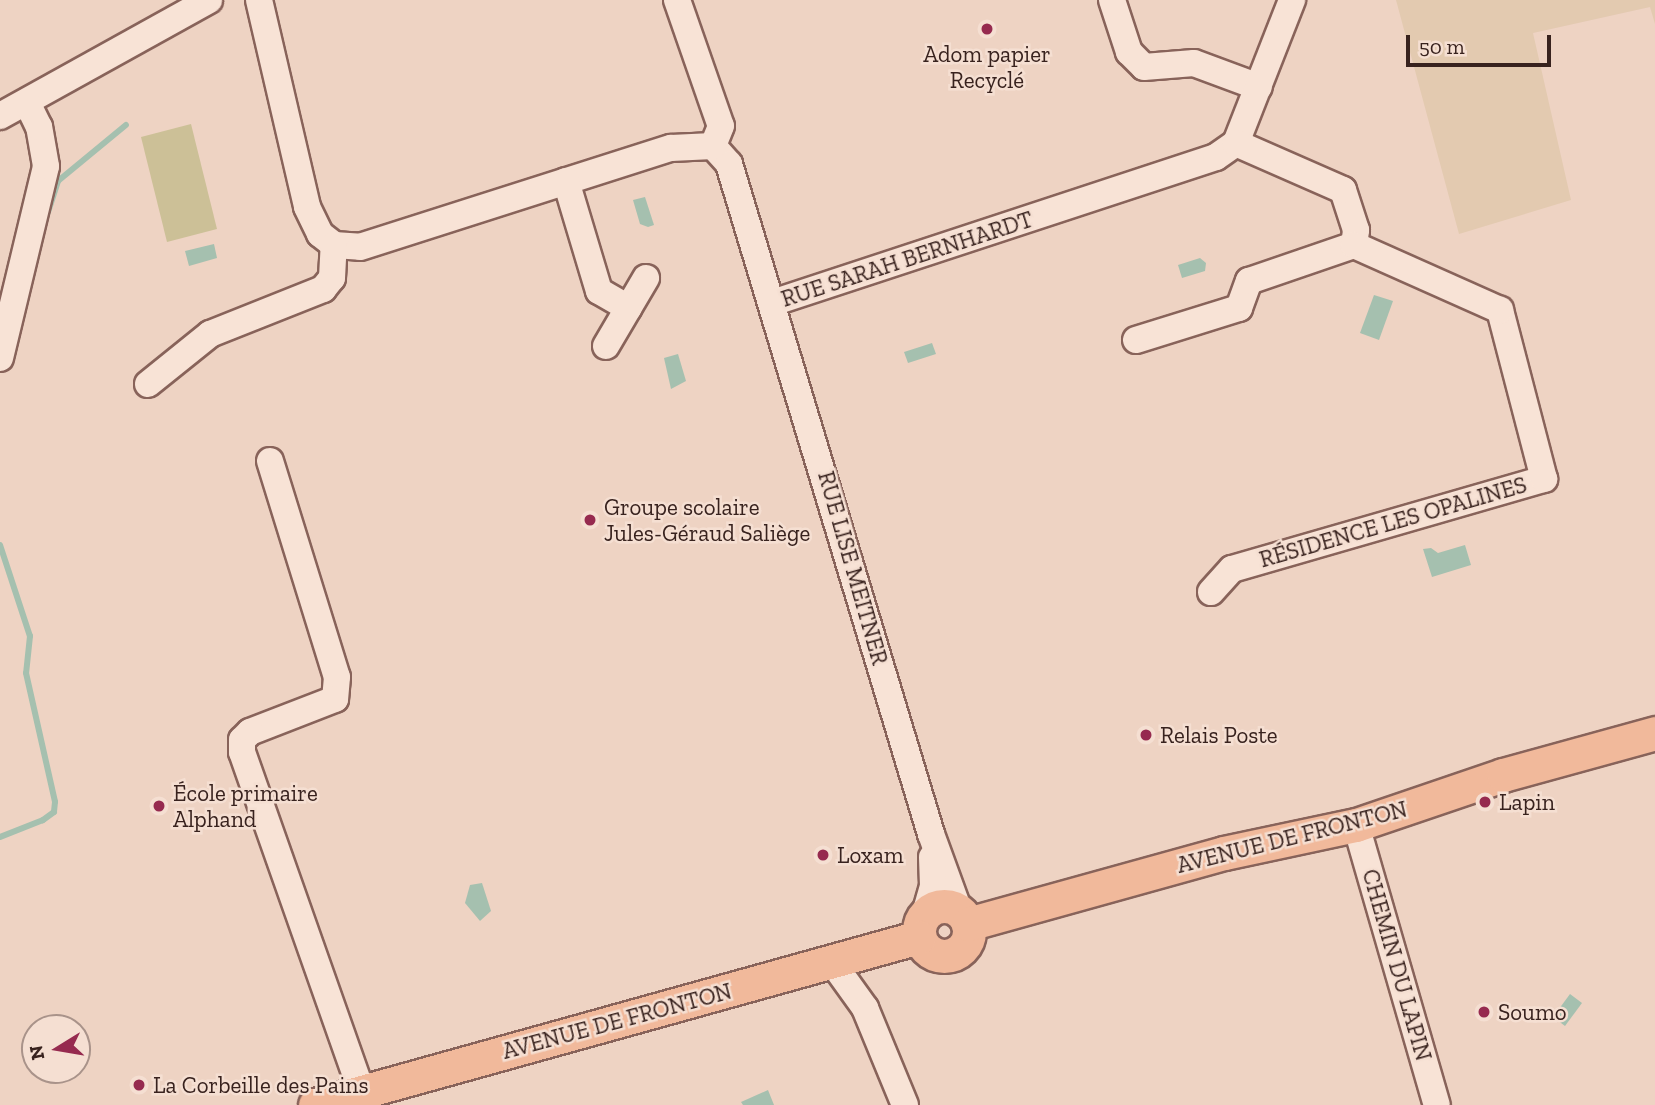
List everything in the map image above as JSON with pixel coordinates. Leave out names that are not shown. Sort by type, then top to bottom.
[{"type":"main road","name":"AVENUE DE FRONTON","points":[[964,917],[1224,853],[1356,825],[1503,775],[1655,733]]},
{"type":"main road","points":[[942,906],[964,917],[964,947],[950,956],[935,955],[922,926],[942,906]]},
{"type":"main road","name":"AVENUE DE FRONTON","points":[[315,1105],[361,1090],[832,962],[922,926]]},
{"type":"street","points":[[0,116],[209,0]]},
{"type":"street","points":[[259,0],[307,207],[320,234],[334,245],[360,247],[671,148],[713,146],[721,126],[677,0]]},
{"type":"street","points":[[1112,0],[1129,52],[1144,66],[1194,63],[1259,87]]},
{"type":"street","points":[[1136,340],[1238,308],[1249,281],[1354,245],[1356,230],[1343,190],[1236,143],[1292,0]]},
{"type":"street","points":[[0,358],[46,166],[39,127],[27,102]]},
{"type":"street","name":"RUE SARAH BERNHARDT","points":[[713,146],[729,164],[772,303],[1167,175],[1216,157],[1236,143]]},
{"type":"street","points":[[566,181],[599,291],[628,308]]},
{"type":"street","points":[[148,384],[210,334],[323,289],[332,278],[334,245]]},
{"type":"street","name":"RÉSIDENCE LES OPALINES","points":[[1210,592],[1232,569],[1544,479],[1500,310],[1354,245]]},
{"type":"street","points":[[606,346],[646,278]]},
{"type":"street","name":"RUE LISE MEITNER","points":[[772,303],[931,834],[964,917]]},
{"type":"street","points":[[270,461],[337,677],[335,699],[250,732],[242,740],[242,752],[361,1090]]},
{"type":"street","name":"CHEMIN DU LAPIN","points":[[1356,825],[1437,1105]]},
{"type":"street","name":"RUE LISE MEITNER","points":[[922,926],[933,886],[931,834]]},
{"type":"street","points":[[832,962],[865,1008],[905,1105]]},
{"type":"shaded area","points":[[1396,0],[1655,0],[1655,24],[1650,7],[1533,33],[1571,200],[1459,234]]},
{"type":"shaded area","points":[[191,124],[217,229],[167,242],[141,137]]},
{"type":"shaded area","points":[[645,197],[654,225],[648,227],[640,224],[633,200]]},
{"type":"shaded area","points":[[214,244],[217,258],[189,266],[185,251]]},
{"type":"shaded area","points":[[1200,258],[1206,263],[1205,271],[1182,278],[1178,265]]},
{"type":"shaded area","points":[[1374,295],[1393,301],[1379,340],[1360,333]]},
{"type":"shaded area","points":[[932,343],[936,354],[908,363],[904,352]]},
{"type":"shaded area","points":[[678,354],[686,381],[671,389],[664,358]]},
{"type":"shaded area","points":[[1465,545],[1471,565],[1432,577],[1423,549],[1431,548],[1438,553]]},
{"type":"shaded area","points":[[482,883],[491,911],[480,921],[465,903],[470,885]]},
{"type":"shaded area","points":[[1570,994],[1582,1003],[1565,1026],[1553,1017]]},
{"type":"shaded area","points":[[768,1090],[774,1105],[743,1105],[741,1102]]},
{"type":"waterway","points":[[48,212],[58,181],[126,125]]},
{"type":"waterway","points":[[0,545],[30,636],[26,673],[55,802],[54,812],[43,820],[0,837]]},
{"type":"place","name":"Adom papier Recyclé","points":[[987,29]]},
{"type":"place","name":"Groupe scolaire Jules-Géraud Saliège","points":[[590,520]]},
{"type":"place","name":"Relais Poste","points":[[1146,735]]},
{"type":"place","name":"Lapin","points":[[1485,802]]},
{"type":"place","name":"École primaire Alphand","points":[[159,806]]},
{"type":"place","name":"Loxam","points":[[823,855]]},
{"type":"place","name":"Soumo","points":[[1484,1012]]},
{"type":"place","name":"La Corbeille des Pains","points":[[139,1085]]}]
